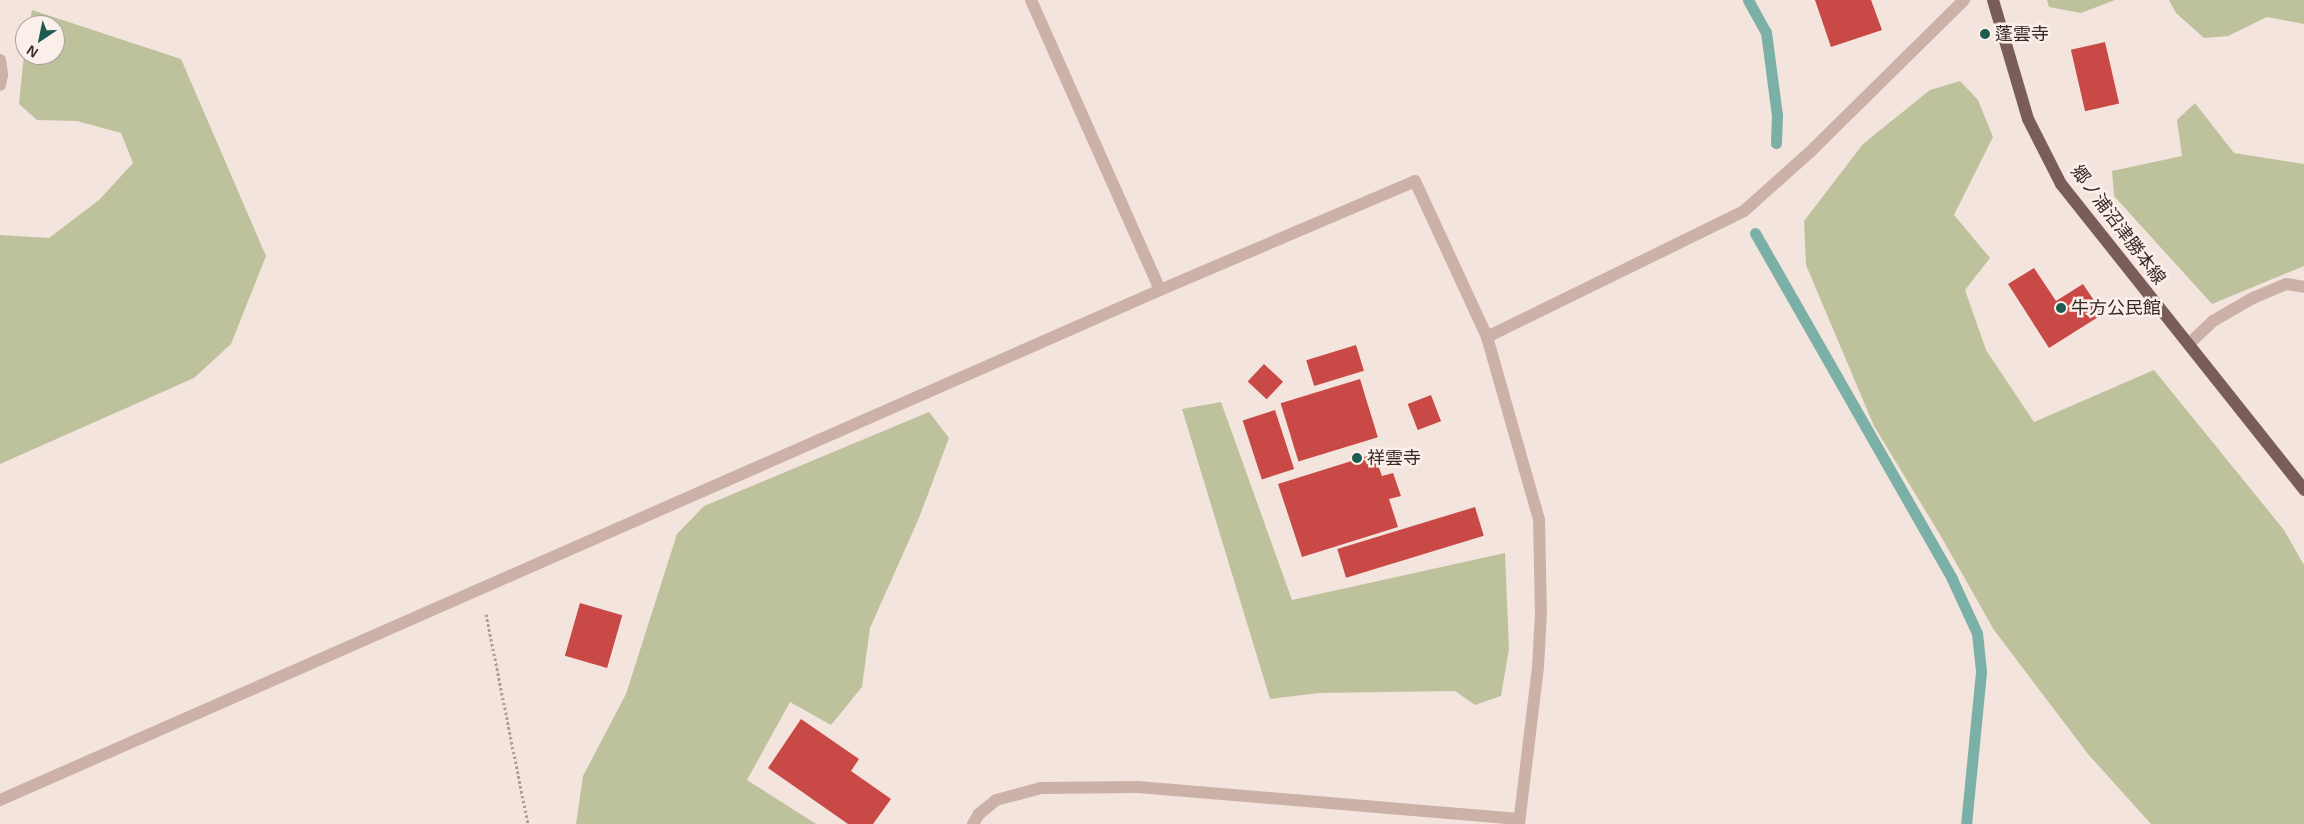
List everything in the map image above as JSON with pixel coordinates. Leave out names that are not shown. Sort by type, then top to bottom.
[{"type":"main road","name":"郷ノ浦沼津勝本線","points":[[1993,0],[2028,119],[2061,184],[2304,490]]},
{"type":"street","points":[[1030,0],[1160,290]]},
{"type":"street","points":[[1487,337],[1744,211],[1811,151],[1964,0]]},
{"type":"street","points":[[0,60],[2,75],[0,85]]},
{"type":"street","points":[[0,800],[1160,290],[1415,181],[1487,337],[1539,520],[1541,613],[1538,667],[1519,822],[1138,787],[1041,788],[996,800],[979,814],[973,824]]},
{"type":"street","points":[[2189,344],[2214,321],[2252,298],[2286,284],[2304,287]]},
{"type":"path","points":[[481,588],[528,824]]},
{"type":"green space","points":[[2047,0],[2115,0],[2081,13],[2049,7]]},
{"type":"green space","points":[[2169,0],[2304,0],[2304,24],[2267,17],[2228,36],[2204,38],[2176,13]]},
{"type":"green space","points":[[32,10],[47,15],[31,15]]},
{"type":"green space","points":[[65,21],[181,59],[266,256],[231,344],[194,378],[0,464],[0,235],[49,238],[99,200],[133,163],[121,133],[77,121],[37,120],[19,104],[23,65],[65,65]]},
{"type":"green space","points":[[1960,81],[1978,100],[1993,137],[1954,215],[1990,258],[1965,290],[1986,350],[2034,422],[2154,370],[2284,530],[2304,565],[2304,824],[2151,824],[2088,754],[1994,630],[1939,533],[1874,426],[1806,265],[1804,221],[1863,144],[1930,90]]},
{"type":"green space","points":[[2195,103],[2234,153],[2304,164],[2304,266],[2212,304],[2114,196],[2112,171],[2182,156],[2177,120]]},
{"type":"green space","points":[[1221,402],[1292,600],[1505,553],[1509,649],[1501,696],[1475,705],[1455,691],[1319,693],[1270,699],[1182,409]]},
{"type":"green space","points":[[929,412],[949,438],[919,518],[870,628],[862,687],[831,725],[790,702],[747,780],[816,824],[576,824],[583,776],[626,694],[677,534],[704,506]]},
{"type":"building","points":[[1815,0],[1871,0],[1882,30],[1831,47]]},
{"type":"building","points":[[2105,42],[2119,103],[2085,111],[2071,50]]},
{"type":"building","name":"牛方公民館","points":[[2034,268],[2056,301],[2083,284],[2103,314],[2049,348],[2008,284]]},
{"type":"building","points":[[1356,345],[1364,371],[1314,386],[1306,360]]},
{"type":"building","points":[[1264,364],[1283,382],[1267,399],[1248,382]]},
{"type":"building","points":[[1360,379],[1378,437],[1298,462],[1281,403]]},
{"type":"building","points":[[1431,395],[1441,421],[1418,430],[1408,404]]},
{"type":"building","points":[[1275,410],[1294,469],[1262,479],[1243,421]]},
{"type":"building","points":[[1374,454],[1382,476],[1393,473],[1401,496],[1389,499],[1398,527],[1302,557],[1278,484]]},
{"type":"building","points":[[1475,507],[1484,536],[1346,578],[1337,549]]},
{"type":"building","points":[[580,603],[622,615],[607,668],[565,656]]},
{"type":"building","points":[[801,719],[859,759],[851,771],[891,799],[873,824],[848,824],[768,768]]},
{"type":"waterway","points":[[1748,0],[1766,32],[1777,115],[1776,143]]},
{"type":"waterway","points":[[1755,233],[1952,579],[1977,633],[1981,672],[1966,824]]},
{"type":"place","name":"蓬雲寺","points":[[1985,34]]},
{"type":"place","name":"牛方公民館","points":[[2061,308]]},
{"type":"place","name":"祥雲寺","points":[[1357,458]]}]
